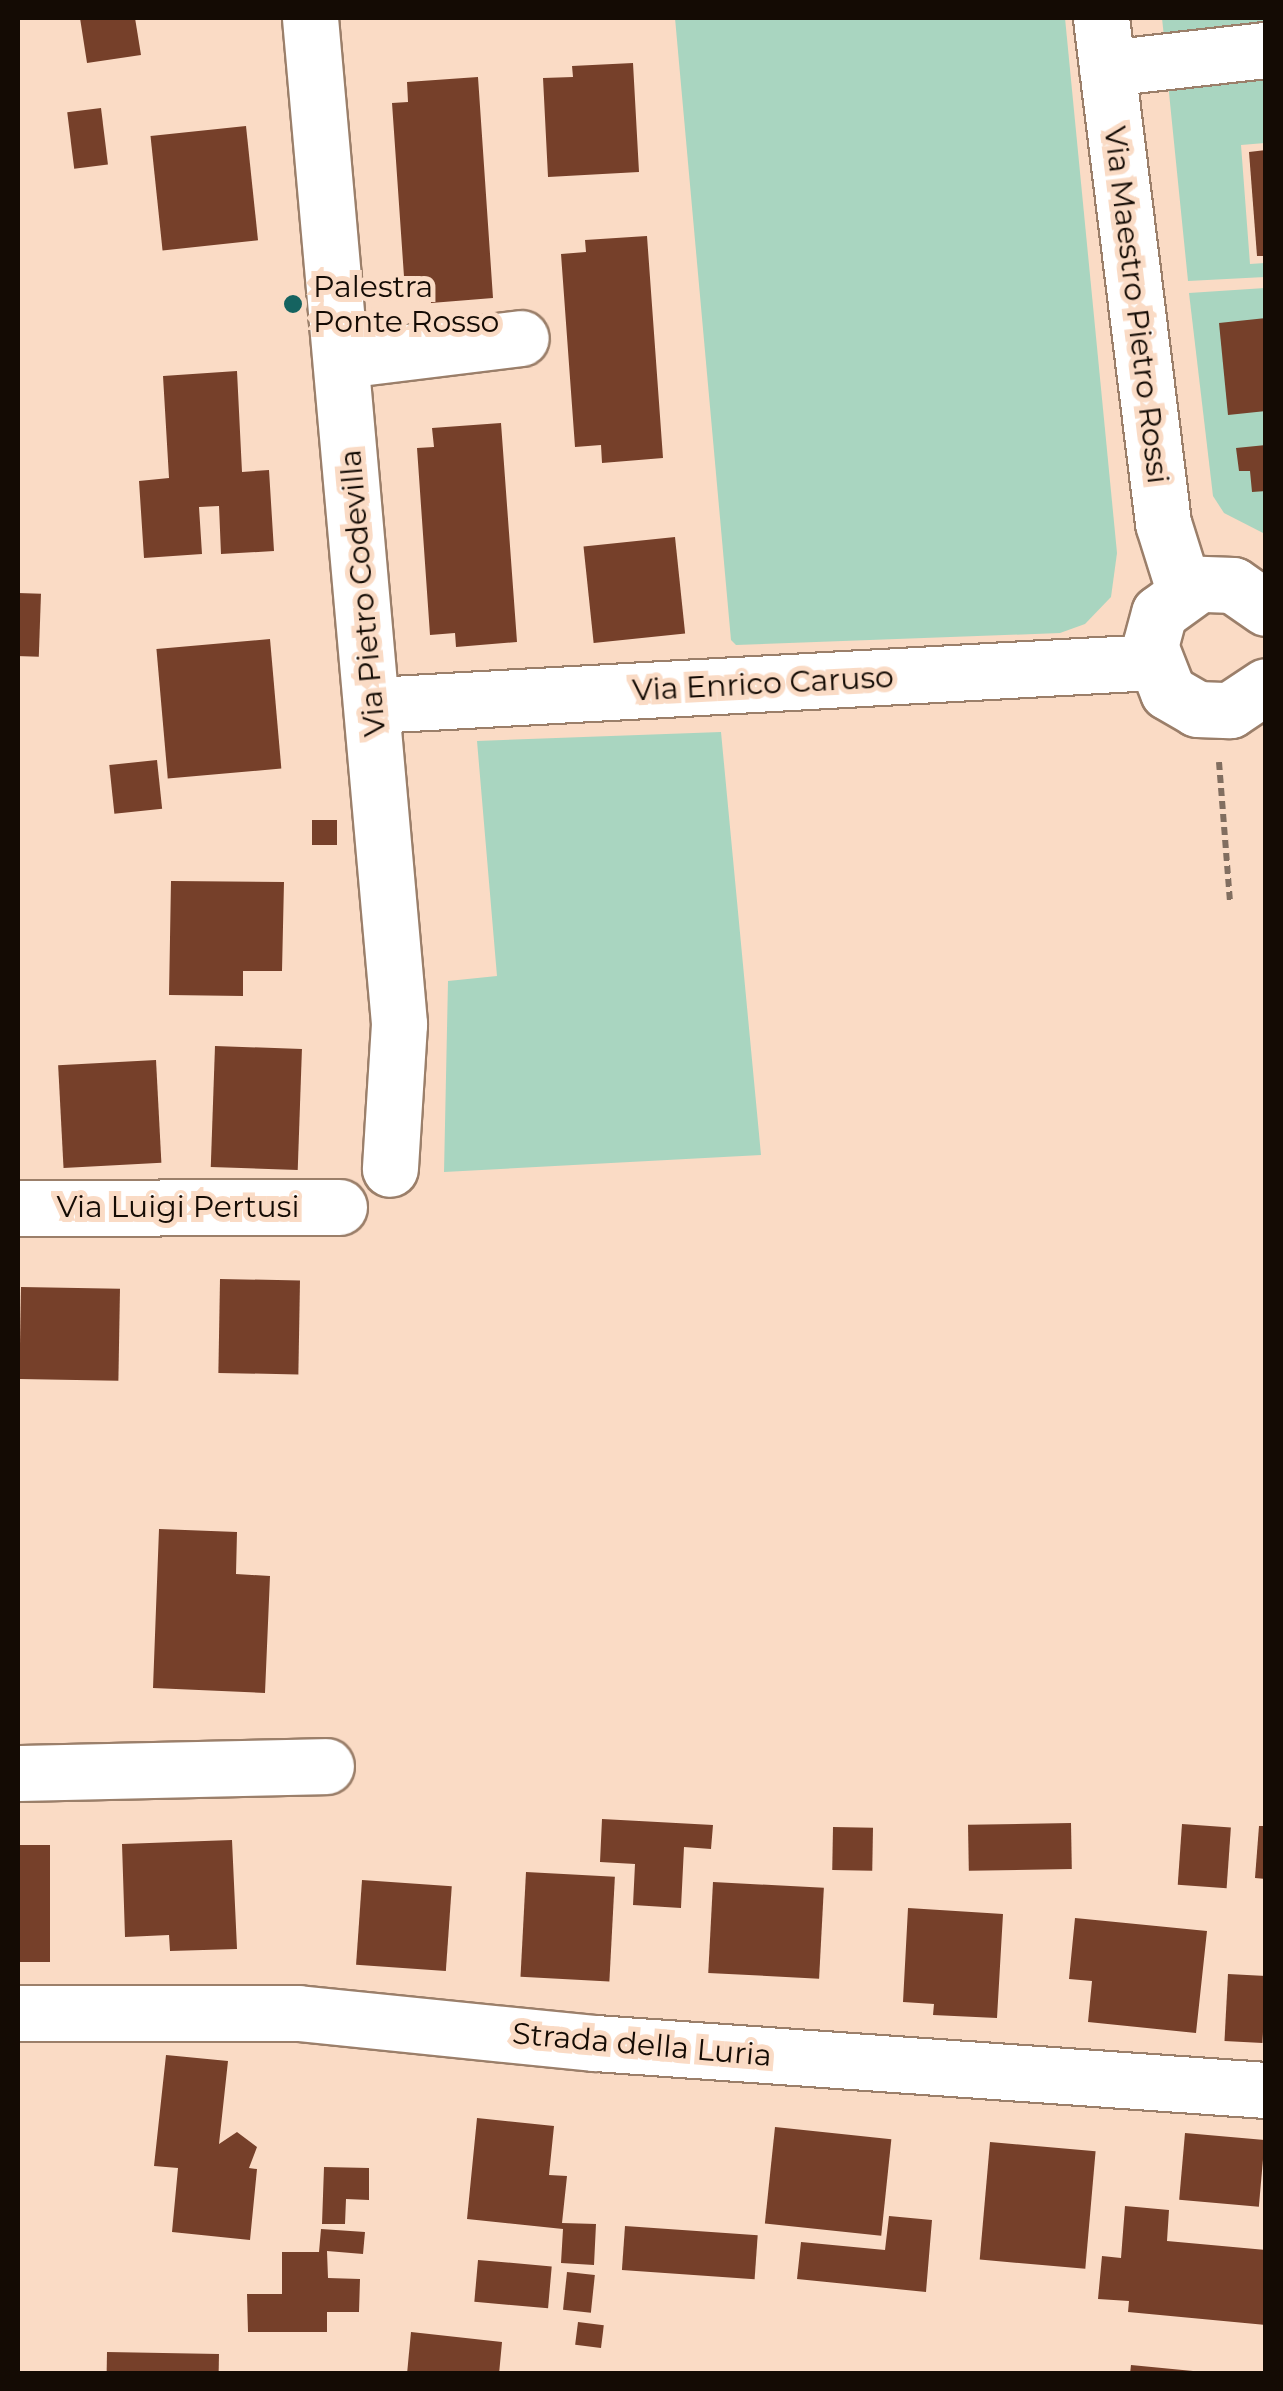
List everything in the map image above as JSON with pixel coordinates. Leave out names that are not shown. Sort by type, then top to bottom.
[{"type":"street","name":"Via Pietro Codevilla","points":[[310,18],[374,705],[399,1024],[390,1169]]},
{"type":"street","points":[[1104,43],[1266,50]]},
{"type":"street","name":"Via Maestro Pietro Rossi","points":[[1104,43],[1164,524],[1184,590]]},
{"type":"street","points":[[342,360],[521,338]]},
{"type":"street","points":[[1266,608],[1232,585],[1184,590],[1159,613],[1152,662],[1181,702],[1213,712],[1246,704],[1266,686]]},
{"type":"street","name":"Via Enrico Caruso","points":[[374,705],[1152,662]]},
{"type":"street","name":"Via Luigi Pertusi","points":[[18,1208],[339,1207]]},
{"type":"street","points":[[18,1773],[326,1766]]},
{"type":"street","name":"Strada della Luria","points":[[18,2013],[298,2013],[595,2043],[1266,2090]]},
{"type":"path","points":[[1213,712],[1230,900]]},
{"type":"green space","points":[[675,18],[1065,18],[1117,553],[1111,597],[1085,624],[1060,633],[736,645],[731,640]]},
{"type":"green space","points":[[1162,18],[1265,18],[1265,28],[1164,37]]},
{"type":"green space","points":[[1265,74],[1265,143],[1241,145],[1250,264],[1265,263],[1265,277],[1188,281],[1168,83]]},
{"type":"green space","points":[[1265,288],[1265,534],[1224,513],[1213,496],[1189,293]]},
{"type":"green space","points":[[721,732],[761,1155],[444,1172],[448,981],[497,976],[477,741]]},
{"type":"building","points":[[80,18],[135,18],[141,55],[87,63]]},
{"type":"building","points":[[633,63],[639,172],[548,177],[543,78],[573,77],[572,66]]},
{"type":"building","points":[[478,77],[493,298],[431,303],[430,289],[405,291],[392,103],[408,102],[407,82]]},
{"type":"building","points":[[101,108],[108,165],[74,169],[67,112]]},
{"type":"building","points":[[246,126],[258,240],[163,250],[151,136]]},
{"type":"building","points":[[1266,150],[1266,256],[1257,256],[1249,152]]},
{"type":"building","points":[[647,236],[663,458],[602,463],[601,445],[575,447],[561,254],[586,252],[585,240]]},
{"type":"building","points":[[1266,318],[1266,411],[1228,415],[1219,323]]},
{"type":"building","points":[[237,371],[242,472],[269,470],[274,551],[221,554],[219,506],[199,507],[202,554],[144,558],[139,481],[169,478],[163,376]]},
{"type":"building","points":[[501,423],[517,642],[456,647],[455,633],[430,635],[417,448],[434,447],[432,428]]},
{"type":"building","points":[[1266,445],[1266,491],[1252,492],[1250,471],[1239,471],[1236,448]]},
{"type":"building","points":[[675,537],[685,633],[594,643],[584,547]]},
{"type":"building","points":[[18,593],[41,594],[39,657],[18,656]]},
{"type":"building","points":[[270,639],[281,769],[168,778],[156,649]]},
{"type":"building","points":[[157,760],[162,809],[114,814],[109,765]]},
{"type":"building","points":[[312,820],[337,820],[337,845],[312,845]]},
{"type":"building","points":[[171,881],[284,882],[282,971],[243,971],[243,996],[169,995]]},
{"type":"building","points":[[215,1046],[302,1049],[298,1170],[211,1167]]},
{"type":"building","points":[[156,1060],[161,1163],[64,1168],[58,1065]]},
{"type":"building","points":[[220,1279],[300,1280],[298,1374],[218,1373]]},
{"type":"building","points":[[21,1287],[120,1289],[118,1381],[19,1379]]},
{"type":"building","points":[[159,1529],[237,1532],[236,1574],[270,1576],[265,1693],[153,1688]]},
{"type":"building","points":[[602,1819],[713,1825],[711,1849],[684,1847],[681,1908],[633,1905],[635,1864],[600,1862]]},
{"type":"building","points":[[1071,1823],[1072,1869],[969,1871],[968,1825]]},
{"type":"building","points":[[1182,1824],[1231,1827],[1227,1888],[1178,1885]]},
{"type":"building","points":[[1259,1826],[1266,1826],[1266,1879],[1255,1878]]},
{"type":"building","points":[[833,1827],[873,1828],[872,1871],[832,1870]]},
{"type":"building","points":[[232,1840],[237,1949],[170,1951],[169,1935],[125,1937],[122,1844]]},
{"type":"building","points":[[18,1845],[50,1845],[50,1962],[18,1962]]},
{"type":"building","points":[[526,1872],[615,1877],[609,1982],[521,1977]]},
{"type":"building","points":[[362,1880],[452,1886],[446,1971],[356,1965]]},
{"type":"building","points":[[713,1882],[824,1888],[819,1979],[708,1973]]},
{"type":"building","points":[[908,1908],[1003,1914],[997,2018],[933,2015],[934,2004],[903,2002]]},
{"type":"building","points":[[1075,1918],[1207,1931],[1196,2033],[1088,2022],[1092,1981],[1069,1979]]},
{"type":"building","points":[[1228,1974],[1266,1976],[1262,2043],[1224,2041]]},
{"type":"building","points":[[166,2055],[228,2061],[219,2144],[237,2132],[257,2147],[249,2168],[257,2169],[250,2240],[172,2232],[178,2168],[154,2166]]},
{"type":"building","points":[[477,2118],[554,2126],[549,2175],[567,2176],[562,2223],[596,2224],[594,2265],[561,2263],[563,2229],[467,2219]]},
{"type":"building","points":[[775,2127],[891,2139],[881,2236],[765,2223]]},
{"type":"building","points":[[1185,2133],[1265,2140],[1259,2207],[1179,2200]]},
{"type":"building","points":[[990,2142],[1096,2151],[1085,2269],[980,2260]]},
{"type":"building","points":[[324,2167],[369,2168],[369,2200],[346,2199],[345,2224],[322,2224]]},
{"type":"building","points":[[1125,2206],[1169,2210],[1167,2241],[1266,2250],[1266,2325],[1128,2312],[1129,2301],[1098,2299],[1102,2256],[1121,2258]]},
{"type":"building","points":[[889,2216],[932,2220],[926,2292],[797,2279],[801,2242],[885,2250]]},
{"type":"building","points":[[625,2226],[758,2235],[755,2279],[622,2270]]},
{"type":"building","points":[[321,2229],[365,2232],[363,2254],[327,2251],[328,2278],[360,2279],[359,2312],[327,2312],[327,2332],[248,2332],[247,2294],[282,2294],[282,2252],[319,2252]]},
{"type":"building","points":[[478,2260],[552,2266],[548,2308],[474,2302]]},
{"type":"building","points":[[567,2272],[595,2275],[591,2313],[563,2310]]},
{"type":"building","points":[[578,2322],[604,2325],[601,2348],[575,2345]]},
{"type":"building","points":[[411,2332],[502,2342],[499,2374],[407,2374]]},
{"type":"building","points":[[107,2352],[219,2354],[219,2374],[107,2374]]},
{"type":"building","points":[[1131,2365],[1193,2371],[1193,2374],[1130,2374]]},
{"type":"place","name":"Palestra Ponte Rosso","points":[[293,304]]}]
